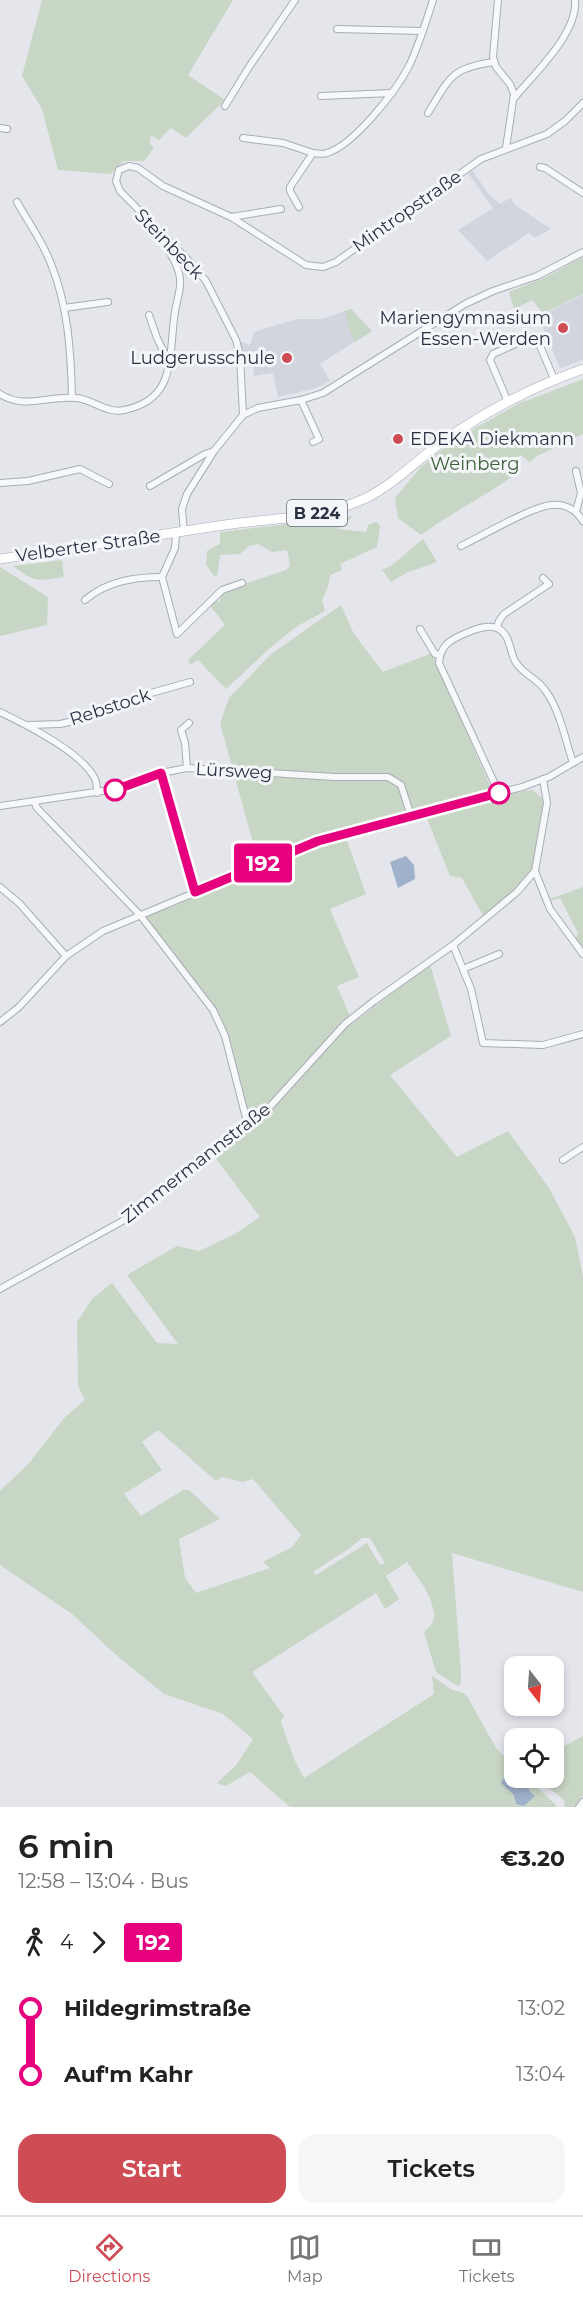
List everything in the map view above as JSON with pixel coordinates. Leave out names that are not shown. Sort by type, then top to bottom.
[{"type":"main road","name":"B 224","points":[[508,402],[554,379],[583,369]]},
{"type":"main road","name":"Velberter Straße","points":[[0,559],[227,525],[304,516],[357,501],[391,483],[446,439],[508,402]]},
{"type":"street","points":[[225,106],[295,0]]},
{"type":"street","points":[[243,138],[283,143],[313,153],[328,153],[336,148],[368,121],[392,93],[408,67],[433,0]]},
{"type":"street","points":[[498,0],[493,49],[494,62],[512,86],[514,98],[506,148]]},
{"type":"street","points":[[514,98],[565,36],[574,16],[575,0]]},
{"type":"street","points":[[338,29],[422,31]]},
{"type":"street","points":[[428,113],[451,76],[457,71],[469,66],[494,62]]},
{"type":"street","points":[[321,96],[392,93]]},
{"type":"street","name":"Mintropstraße","points":[[116,178],[122,168],[136,167],[163,186],[231,217],[306,265],[315,268],[337,261],[481,159],[547,134],[565,121],[583,103]]},
{"type":"street","points":[[299,207],[290,188],[313,153]]},
{"type":"street","points":[[540,166],[583,193]]},
{"type":"street","name":"Steinbeck","points":[[116,178],[117,187],[123,195],[202,275],[236,340],[240,355],[243,415]]},
{"type":"street","points":[[17,202],[51,262],[64,308],[72,397]]},
{"type":"street","points":[[231,217],[281,209]]},
{"type":"street","points":[[0,394],[26,403],[72,397],[122,411],[144,404],[157,394],[170,365],[180,281],[178,269],[165,246],[162,235]]},
{"type":"street","points":[[180,533],[184,501],[214,451],[243,415],[258,408],[301,400],[323,393],[465,304],[493,291],[537,276],[583,252]]},
{"type":"street","points":[[64,308],[108,302]]},
{"type":"street","points":[[149,315],[170,365]]},
{"type":"street","points":[[508,402],[490,360],[493,354],[533,336],[537,339],[554,379]]},
{"type":"street","points":[[301,400],[319,439],[313,442]]},
{"type":"street","points":[[150,486],[214,451]]},
{"type":"street","points":[[0,483],[28,481],[80,469],[109,484]]},
{"type":"street","points":[[576,471],[581,493],[576,512]]},
{"type":"street","points":[[461,546],[551,505],[562,505],[576,512],[583,521]]},
{"type":"street","name":"Velberter Straße","points":[[162,577],[180,533]]},
{"type":"street","points":[[85,600],[94,593],[121,581],[140,577],[162,577],[177,634],[222,590],[242,583]]},
{"type":"street","points":[[497,627],[504,614],[549,584],[543,578]]},
{"type":"street","points":[[499,793],[440,663],[440,655],[447,642],[460,635],[487,627],[497,627],[504,632],[512,656],[521,669],[544,687],[552,700],[573,763]]},
{"type":"street","points":[[420,629],[435,654],[440,655]]},
{"type":"street","name":"Rebstock","points":[[29,725],[60,724],[87,718],[151,693],[190,682]]},
{"type":"street","points":[[0,712],[29,725],[61,747],[88,770],[94,778],[97,793]]},
{"type":"street","points":[[187,768],[185,743],[181,730],[189,723]]},
{"type":"street","points":[[0,1022],[19,1007],[66,956],[94,935],[318,841],[499,793],[543,779],[583,757]]},
{"type":"street","name":"Lürsweg","points":[[0,806],[97,793],[116,789],[161,773],[187,768],[335,777],[388,777],[401,785],[411,816]]},
{"type":"street","points":[[161,773],[195,892]]},
{"type":"street","points":[[543,779],[547,803],[535,871],[550,909],[583,954]]},
{"type":"street","points":[[34,801],[37,808],[140,915],[213,1010],[220,1021],[249,1124]]},
{"type":"street","name":"Zimmermannstraße","points":[[0,1289],[126,1219],[220,1143],[266,1111],[345,1024],[453,945],[517,892],[535,871]]},
{"type":"street","points":[[0,887],[19,903],[66,956]]},
{"type":"street","points":[[453,945],[471,989],[483,1043],[543,1045],[583,1034]]},
{"type":"street","points":[[463,969],[499,954]]},
{"type":"street","points":[[563,1160],[583,1147]]},
{"type":"street","points":[[579,1807],[583,1802]]},
{"type":"shaded area","points":[[472,170],[488,193],[500,204],[510,198],[515,205],[551,229],[535,238],[529,233],[487,261],[458,230],[493,208],[468,173]]},
{"type":"shaded area","name":"Mariengymnasium Essen-Werden","points":[[583,295],[583,360],[560,368],[538,316]]},
{"type":"shaded area","name":"Ludgerusschule","points":[[351,309],[372,331],[320,364],[330,381],[316,388],[278,397],[273,373],[254,376],[253,364],[245,365],[240,341],[250,345],[254,332],[297,319],[322,319]]},
{"type":"green space","points":[[42,0],[233,0],[188,75],[225,100],[186,138],[171,128],[159,140],[151,135],[150,144],[154,148],[144,161],[123,161],[111,174],[58,170],[42,109],[22,76]]},
{"type":"green space","points":[[583,257],[583,294],[543,313],[532,300],[514,309],[509,292],[546,277]]},
{"type":"green space","points":[[351,309],[372,331],[355,342],[347,325],[349,324],[345,311]]},
{"type":"green space","name":"Weinberg","points":[[583,379],[583,434],[537,456],[530,462],[521,455],[508,463],[516,474],[421,535],[398,518],[395,498],[432,457],[459,437],[525,400]]},
{"type":"green space","points":[[354,516],[337,529],[366,532],[368,525],[376,522],[380,525],[377,547],[340,564],[342,570],[330,575],[322,600],[325,611],[296,627],[226,689],[198,660],[190,665],[188,660],[225,625],[209,604],[215,600],[219,602],[223,591],[286,570],[290,566],[288,552],[285,550],[272,552],[258,544],[249,546],[240,554],[220,555],[217,576],[214,576],[206,564],[207,551],[220,544],[220,532]]},
{"type":"green space","points":[[423,539],[437,562],[406,573],[391,582],[382,570],[391,566]]},
{"type":"green space","points":[[62,560],[64,577],[48,579],[32,578],[13,566]]},
{"type":"green space","points":[[0,567],[48,597],[47,625],[0,636]]},
{"type":"green space","points":[[341,605],[354,634],[383,672],[432,653],[490,786],[485,795],[317,836],[258,861],[220,723],[229,698],[270,655]]},
{"type":"green space","points":[[532,790],[542,798],[544,806],[534,869],[515,890],[483,916],[462,878],[450,876],[426,816],[511,793]]},
{"type":"green space","points":[[346,838],[366,894],[330,909],[359,977],[337,986],[350,1016],[278,1093],[243,1126],[221,1017],[144,917],[319,844]]},
{"type":"green space","points":[[583,887],[582,946],[576,938],[578,933],[560,898],[551,901],[550,899]]},
{"type":"green space","points":[[430,964],[451,1036],[390,1075],[457,1157],[508,1131],[549,1188],[575,1237],[583,1277],[583,1592],[452,1553],[461,1671],[461,1684],[458,1686],[436,1672],[424,1632],[433,1621],[433,1609],[424,1588],[407,1562],[386,1576],[399,1599],[385,1609],[376,1593],[252,1672],[284,1716],[281,1722],[295,1761],[304,1778],[434,1694],[432,1676],[452,1690],[467,1696],[496,1748],[504,1756],[504,1788],[538,1788],[556,1805],[555,1807],[290,1807],[250,1772],[226,1786],[217,1783],[237,1764],[253,1739],[223,1714],[164,1694],[115,1654],[72,1614],[0,1565],[0,1491],[29,1463],[65,1417],[85,1400],[78,1386],[77,1322],[92,1299],[112,1283],[157,1343],[178,1344],[127,1275],[177,1246],[199,1251],[235,1234],[260,1217],[211,1152],[255,1125],[340,1033]],"holes":[[[158,1430],[216,1481],[222,1477],[243,1482],[253,1479],[301,1535],[292,1547],[263,1562],[270,1568],[196,1593],[185,1578],[179,1539],[220,1519],[189,1490],[183,1490],[141,1516],[124,1494],[162,1470],[142,1442]],[[362,1538],[370,1538],[385,1563],[380,1565],[367,1543],[316,1575],[313,1572]]]},
{"type":"green space","points":[[583,1736],[583,1796],[574,1807],[565,1807],[564,1800],[549,1788],[564,1788],[564,1746]]},
{"type":"water","points":[[406,856],[414,865],[415,879],[398,888],[390,862]]},
{"type":"water","points":[[506,1788],[529,1788],[535,1796],[524,1806],[516,1804],[514,1795]]},
{"type":"bus line","name":"192","points":[[115,790],[161,773],[195,892],[318,841],[499,793]]},
{"type":"place","name":"Mariengymnasium Essen-Werden","points":[[563,328]]},
{"type":"place","name":"Ludgerusschule","points":[[287,358]]},
{"type":"place","name":"EDEKA Diekmann","points":[[398,439]]}]
